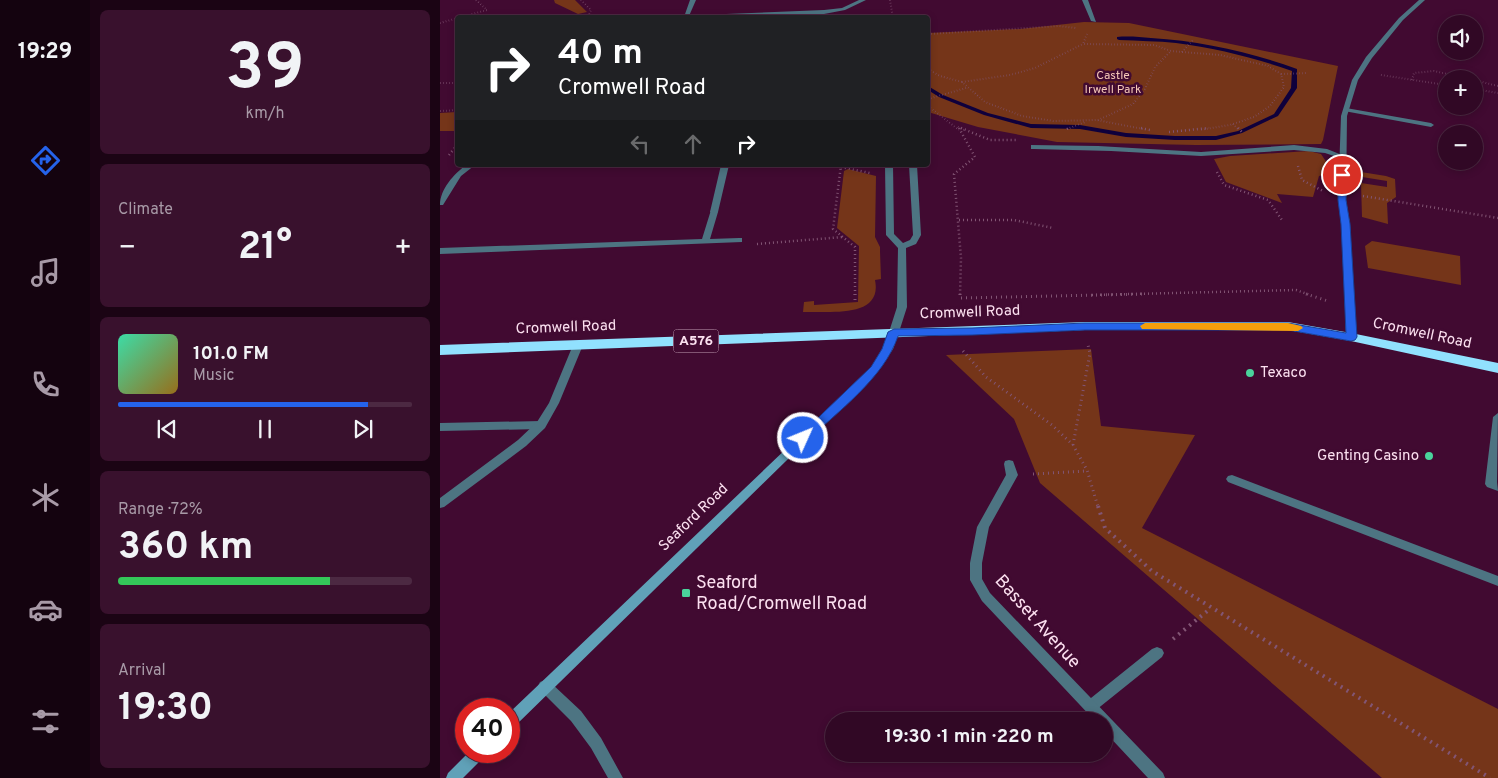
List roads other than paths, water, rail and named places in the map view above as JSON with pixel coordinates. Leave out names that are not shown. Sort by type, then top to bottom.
[{"type":"highway","name":"Cromwell Road","points":[[440,350],[1085,326],[1288,326],[1351,337],[1498,368]]},
{"type":"street","points":[[686,15],[693,0]]},
{"type":"street","points":[[778,15],[843,9],[863,0]]},
{"type":"street","points":[[1085,0],[1094,21]]},
{"type":"street","points":[[1351,337],[1346,224],[1342,196],[1346,110],[1355,80],[1360,71],[1385,37],[1422,0]]},
{"type":"street","points":[[1346,110],[1431,125]]},
{"type":"street","points":[[1034,147],[1112,148],[1209,154],[1289,147],[1327,150],[1343,157]]},
{"type":"street","points":[[440,204],[458,176],[469,167]]},
{"type":"street","points":[[705,241],[725,167]]},
{"type":"street","points":[[889,167],[890,235],[902,247],[902,307],[894,332]]},
{"type":"street","points":[[902,247],[913,242],[916,235],[913,167]]},
{"type":"street","points":[[440,251],[739,240]]},
{"type":"street","name":"Seaford Road","points":[[520,711],[874,369],[888,349],[894,332]]},
{"type":"street","points":[[440,504],[522,443],[541,425],[554,403],[578,345]]},
{"type":"street","points":[[1498,417],[1491,484],[1498,487]]},
{"type":"street","points":[[440,427],[541,425]]},
{"type":"street","name":"Basset Avenue","points":[[1011,470],[983,527],[976,563],[976,580],[986,597],[1158,778]]},
{"type":"street","points":[[1232,479],[1498,581]]},
{"type":"street","points":[[1091,706],[1157,653]]},
{"type":"street","points":[[545,686],[576,716],[596,743],[616,778]]},
{"type":"street","points":[[453,778],[468,763]]},
{"type":"waterway","points":[[930,89],[941,96],[986,114],[1031,126],[1080,127],[1126,135],[1216,138],[1240,132],[1276,115],[1294,88],[1295,70],[1264,59],[1175,41],[1119,38]]},
{"type":"place","name":"Texaco","points":[[1250,373]]},
{"type":"place","name":"Genting Casino","points":[[1429,456]]},
{"type":"place","name":"Seaford Road/Cromwell Road","points":[[686,593]]},
{"type":"park label","name":"Castle Irwell Park","points":[[1113,83]]}]
